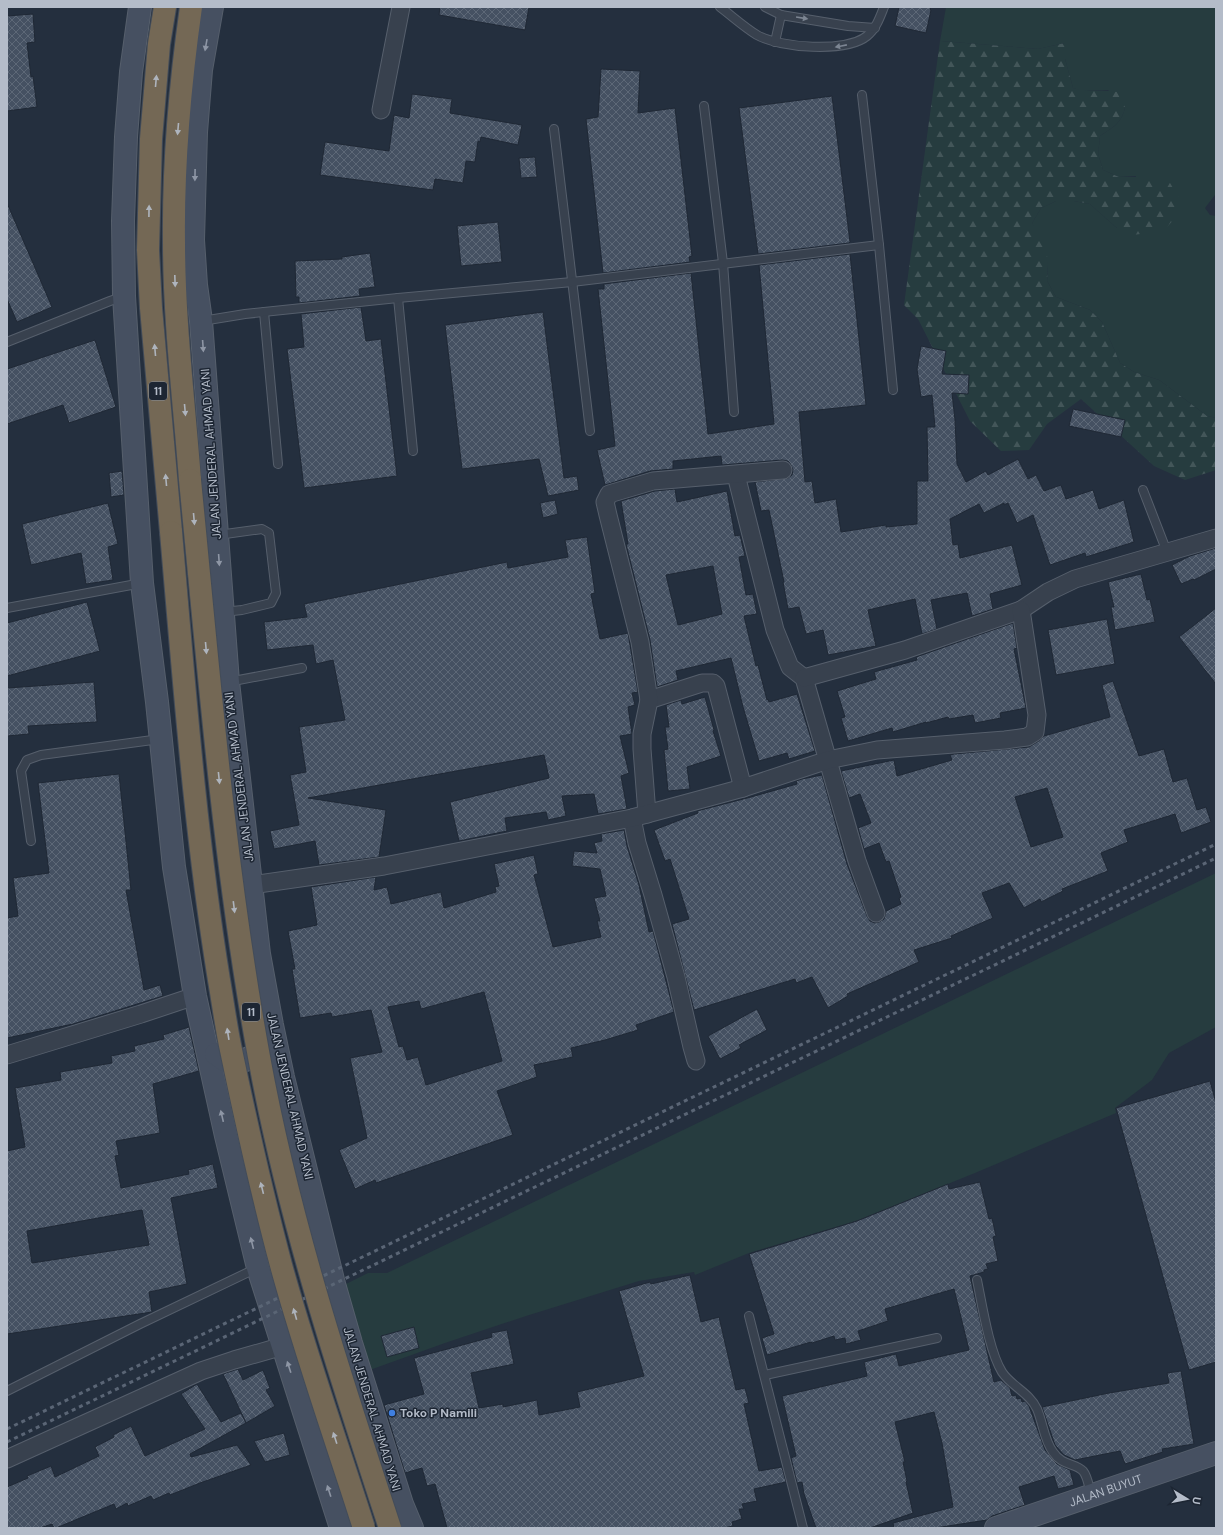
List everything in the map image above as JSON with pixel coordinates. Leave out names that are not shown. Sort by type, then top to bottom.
[{"type":"highway","name":"11","points":[[165,7],[159,44],[151,139],[148,250],[151,308],[192,777],[207,908],[231,1048],[256,1166],[281,1265],[305,1347],[364,1528]]},
{"type":"highway","name":"JALAN JENDERAL AHMAD YANI","points":[[191,7],[185,51],[176,145],[174,242],[176,307],[190,480],[218,776],[234,912],[259,1058],[304,1254],[347,1396],[390,1528]]},
{"type":"highway","points":[[151,308],[176,307]]},
{"type":"street","points":[[140,7],[126,138],[123,221],[124,296],[142,583],[161,739],[174,867],[195,996],[258,1268],[342,1528]]},
{"type":"street","name":"JALAN JENDERAL AHMAD YANI","points":[[212,7],[201,70],[196,132],[193,240],[196,285],[204,320],[217,535],[228,682],[259,954],[283,1077],[334,1284],[402,1504],[412,1528]]},
{"type":"street","points":[[381,110],[401,7]]},
{"type":"street","points":[[696,1061],[676,977],[654,895],[637,843],[642,734],[648,700],[640,642],[615,546],[606,502],[609,494],[653,481],[783,470]]},
{"type":"street","points":[[736,475],[776,630],[790,667],[804,678],[857,861],[876,913]]},
{"type":"street","points":[[804,678],[905,650],[1021,610],[1048,592],[1075,579],[1216,538]]},
{"type":"street","points":[[251,885],[392,864],[639,816],[743,788],[828,760],[877,750],[1026,737],[1035,732],[1037,715],[1021,610]]},
{"type":"street","points":[[648,700],[702,683],[713,683],[716,686],[743,788]]},
{"type":"street","points":[[7,1055],[195,996]]},
{"type":"street","points":[[206,1048],[226,1061],[243,1061],[259,1054],[266,1043],[272,1025]]},
{"type":"street","points":[[7,1459],[201,1371],[283,1346]]},
{"type":"street","name":"JALAN BUYUT","points":[[996,1528],[1216,1453]]},
{"type":"street","points":[[342,1528],[346,1507],[360,1492],[377,1487],[389,1492],[402,1504]]},
{"type":"lane","points":[[720,7],[758,35],[775,42],[834,48],[854,43],[867,36],[875,28],[884,7]]},
{"type":"lane","points":[[765,7],[781,15],[848,26],[875,28]]},
{"type":"lane","points":[[775,42],[781,15]]},
{"type":"lane","points":[[862,95],[893,390]]},
{"type":"lane","points":[[704,106],[723,264],[734,412]]},
{"type":"lane","points":[[554,129],[590,431]]},
{"type":"lane","points":[[204,320],[398,298],[572,282],[879,246]]},
{"type":"lane","points":[[7,342],[124,296]]},
{"type":"lane","points":[[398,298],[413,451]]},
{"type":"lane","points":[[264,312],[278,464]]},
{"type":"lane","points":[[1143,490],[1167,552]]},
{"type":"lane","points":[[217,535],[262,529],[269,534],[276,593],[271,603],[242,610],[223,612]]},
{"type":"lane","points":[[7,608],[142,583]]},
{"type":"lane","points":[[228,682],[302,668]]},
{"type":"lane","points":[[31,841],[21,771],[27,760],[41,755],[161,739]]},
{"type":"lane","points":[[7,1391],[140,1324],[258,1268]]},
{"type":"lane","points":[[977,1280],[990,1337],[1002,1371],[1010,1382],[1032,1400],[1037,1408],[1052,1452],[1064,1463],[1084,1472],[1091,1495]]},
{"type":"lane","points":[[749,1316],[803,1528]]},
{"type":"lane","points":[[765,1375],[937,1338]]},
{"type":"green space","points":[[946,7],[1216,7],[1216,191],[1215,195],[1205,208],[1210,215],[1216,216],[1216,418],[1207,416],[1159,380],[1134,372],[1120,363],[1102,322],[1090,310],[1056,297],[1047,281],[1048,264],[1032,223],[1041,208],[1056,201],[1074,201],[1090,204],[1117,228],[1136,176],[1119,177],[1103,170],[1098,154],[1100,136],[1119,121],[1125,107],[1108,90],[1082,91],[1073,88],[1065,59],[1065,43],[1038,49],[940,41]]},
{"type":"green space","points":[[940,41],[1038,49],[1065,43],[1065,59],[1073,88],[1117,92],[1125,107],[1119,121],[1100,136],[1098,154],[1103,170],[1119,177],[1154,177],[1170,183],[1179,198],[1178,215],[1166,228],[1149,233],[1132,235],[1117,228],[1090,204],[1074,201],[1056,201],[1041,208],[1032,223],[1046,247],[1048,264],[1047,281],[1056,297],[1090,310],[1102,322],[1120,363],[1134,372],[1159,380],[1207,416],[1216,418],[1216,470],[1185,480],[1154,466],[1081,399],[1047,424],[1029,450],[1001,451],[970,421],[918,319],[904,305]]},
{"type":"green space","points":[[1216,873],[1216,1027],[1169,1053],[1152,1080],[1115,1108],[1116,1113],[975,1173],[856,1221],[749,1253],[695,1275],[694,1272],[639,1281],[526,1316],[367,1371],[342,1286],[368,1273],[387,1273]]},
{"type":"building","points":[[440,7],[529,7],[525,30],[439,15]]},
{"type":"building","points":[[899,7],[931,7],[926,33],[895,26]]},
{"type":"building","points":[[33,14],[35,42],[27,43],[31,77],[33,76],[37,107],[7,111],[7,16]]},
{"type":"building","points":[[601,69],[640,71],[638,113],[675,108],[692,256],[689,257],[690,262],[603,273],[586,119],[598,117]]},
{"type":"building","points":[[412,94],[452,99],[450,113],[522,125],[518,145],[481,137],[480,142],[478,141],[475,162],[466,161],[463,183],[435,179],[433,190],[320,175],[325,142],[389,151],[394,115],[409,118]]},
{"type":"building","points":[[832,96],[850,242],[758,254],[739,108]]},
{"type":"building","points":[[535,157],[537,177],[521,178],[519,158]]},
{"type":"building","points":[[7,203],[52,307],[17,322],[7,299]]},
{"type":"building","points":[[498,222],[502,262],[461,266],[457,226]]},
{"type":"building","points":[[370,253],[375,287],[359,289],[360,296],[299,303],[299,297],[296,297],[295,261],[342,259],[342,257]]},
{"type":"building","points":[[850,254],[866,405],[799,412],[805,482],[812,481],[815,503],[836,499],[841,532],[886,525],[886,527],[917,524],[917,481],[928,481],[927,427],[935,427],[932,395],[921,397],[917,369],[921,346],[946,351],[942,374],[969,375],[968,394],[952,393],[957,464],[966,482],[986,471],[988,475],[1018,459],[1028,479],[1036,475],[1044,491],[1061,485],[1066,499],[1093,490],[1099,509],[1124,500],[1134,542],[1086,557],[1085,553],[1050,565],[1033,515],[1017,523],[1008,503],[1004,505],[1004,503],[984,513],[979,504],[950,519],[953,545],[958,544],[960,558],[1012,545],[1022,585],[990,594],[993,609],[972,616],[967,593],[931,600],[937,629],[922,634],[915,599],[868,610],[876,646],[828,655],[823,630],[806,634],[799,607],[788,609],[769,510],[761,511],[755,482],[788,478],[792,475],[793,470],[788,461],[782,460],[722,465],[721,456],[673,461],[673,469],[650,471],[605,485],[597,450],[615,446],[598,289],[604,289],[604,284],[691,273],[708,434],[774,424],[759,265]]},
{"type":"building","points":[[361,307],[366,341],[381,339],[397,476],[304,488],[287,349],[304,347],[301,314]]},
{"type":"building","points":[[543,312],[564,478],[577,476],[579,490],[548,496],[539,459],[462,469],[445,325]]},
{"type":"building","points":[[95,340],[116,407],[69,423],[63,405],[7,424],[7,369]]},
{"type":"building","points":[[1073,409],[1125,420],[1121,437],[1069,426]]},
{"type":"building","points":[[122,471],[124,495],[111,497],[109,473]]},
{"type":"building","points":[[675,489],[677,502],[727,491],[735,536],[740,535],[745,556],[739,557],[746,595],[753,594],[757,614],[744,616],[756,666],[758,665],[767,700],[768,699],[769,702],[797,694],[815,751],[789,759],[787,753],[759,761],[743,707],[731,658],[676,671],[678,680],[657,687],[650,640],[626,544],[628,544],[621,501],[655,491]],"holes":[[[713,566],[722,614],[678,625],[666,575]]]},
{"type":"building","points":[[555,500],[558,514],[543,518],[540,503]]},
{"type":"building","points":[[108,503],[118,544],[108,547],[113,580],[86,584],[81,553],[31,565],[22,524]]},
{"type":"building","points":[[587,537],[595,593],[591,594],[600,639],[628,633],[638,692],[632,693],[635,705],[628,707],[632,734],[620,736],[629,773],[621,776],[627,809],[598,814],[594,794],[562,796],[566,816],[548,820],[546,812],[505,818],[507,831],[459,841],[450,802],[549,778],[544,755],[308,798],[386,810],[379,857],[319,865],[315,841],[274,849],[270,831],[299,825],[290,775],[306,772],[299,727],[345,720],[333,660],[316,664],[313,645],[267,650],[264,622],[307,617],[304,604],[507,562],[508,568],[568,557],[565,540]]},
{"type":"building","points":[[1216,548],[1216,569],[1194,580],[1193,579],[1181,584],[1172,565],[1190,556]]},
{"type":"building","points":[[1141,574],[1147,600],[1150,599],[1155,622],[1115,630],[1111,607],[1114,607],[1108,582]]},
{"type":"building","points":[[87,602],[100,651],[7,676],[7,623]]},
{"type":"building","points":[[1216,608],[1216,684],[1179,637]]},
{"type":"building","points":[[1107,619],[1115,664],[1056,675],[1048,630]]},
{"type":"building","points":[[1013,623],[1017,648],[1014,649],[1026,708],[1000,713],[1001,718],[975,723],[973,715],[949,719],[948,717],[893,732],[892,728],[848,741],[841,718],[845,717],[837,691],[876,679],[874,672],[917,660],[916,657]]},
{"type":"building","points":[[1113,681],[1139,756],[1164,749],[1173,782],[1187,778],[1197,810],[1206,807],[1211,822],[1181,833],[1175,814],[1124,830],[1128,842],[1101,853],[1108,871],[1062,889],[1063,891],[1041,902],[1040,899],[1024,908],[1009,883],[982,893],[993,918],[951,936],[952,938],[914,950],[919,962],[847,994],[848,996],[828,1008],[812,977],[796,983],[795,979],[694,1010],[672,924],[689,919],[670,859],[665,861],[654,830],[698,813],[697,811],[797,784],[796,781],[822,775],[847,864],[867,916],[870,921],[875,923],[879,922],[884,919],[886,911],[901,904],[899,898],[901,897],[889,861],[886,862],[879,843],[864,849],[858,828],[871,823],[860,794],[849,798],[841,771],[894,760],[897,776],[952,760],[950,755],[954,754],[1029,747],[1044,736],[1110,717],[1102,685]],"holes":[[[1047,788],[1063,837],[1031,847],[1015,797]]]},
{"type":"building","points":[[94,682],[97,722],[28,726],[29,734],[7,736],[7,688]]},
{"type":"building","points":[[705,697],[721,756],[687,767],[690,789],[668,791],[664,750],[668,749],[665,727],[669,727],[666,705],[681,700],[682,704]]},
{"type":"building","points":[[119,774],[131,890],[126,890],[144,990],[160,985],[163,996],[73,1024],[7,1038],[7,918],[18,916],[13,878],[49,873],[38,783]]},
{"type":"building","points":[[624,830],[627,846],[639,885],[649,932],[653,931],[674,1012],[636,1025],[638,1030],[571,1048],[573,1057],[534,1065],[537,1077],[497,1091],[513,1135],[376,1183],[375,1180],[355,1189],[339,1150],[367,1138],[350,1058],[382,1052],[371,1010],[332,1017],[331,1013],[300,1018],[292,969],[295,969],[288,931],[317,925],[311,887],[376,877],[374,890],[387,887],[391,904],[441,892],[444,908],[496,892],[495,887],[499,886],[494,864],[534,855],[538,874],[534,875],[553,947],[601,937],[597,921],[600,921],[594,898],[606,896],[600,869],[572,866],[574,851],[597,853],[594,843],[602,841],[601,834]],"holes":[[[484,992],[502,1061],[426,1085],[418,1057],[407,1060],[403,1046],[399,1047],[388,1007],[419,1001],[421,1009]]]},
{"type":"building","points":[[757,1009],[767,1030],[739,1045],[741,1048],[720,1059],[708,1036]]},
{"type":"building","points":[[189,1027],[199,1071],[153,1084],[160,1133],[116,1141],[119,1155],[115,1156],[121,1188],[189,1174],[188,1170],[213,1164],[218,1188],[171,1198],[187,1284],[149,1292],[152,1312],[7,1334],[7,1151],[25,1147],[15,1088],[61,1080],[60,1072],[112,1063],[111,1056],[135,1051],[134,1046],[164,1039],[163,1035]],"holes":[[[142,1210],[149,1245],[32,1263],[27,1231]]]},
{"type":"building","points":[[1210,1081],[1216,1103],[1216,1362],[1189,1370],[1116,1108]]},
{"type":"building","points":[[980,1182],[989,1219],[992,1218],[996,1236],[993,1237],[998,1261],[986,1264],[988,1269],[984,1270],[984,1272],[970,1276],[994,1382],[1001,1380],[1010,1388],[1012,1396],[1016,1395],[1017,1399],[1021,1398],[1022,1402],[1025,1401],[1029,1406],[1045,1450],[1057,1464],[1070,1470],[1074,1485],[1058,1489],[1054,1476],[1019,1487],[1025,1505],[992,1516],[987,1520],[935,1528],[894,1528],[893,1523],[953,1507],[942,1443],[934,1412],[895,1422],[905,1462],[903,1462],[906,1482],[913,1513],[870,1528],[816,1528],[804,1494],[802,1482],[797,1483],[791,1458],[796,1456],[782,1396],[867,1376],[864,1362],[896,1354],[899,1366],[969,1350],[954,1289],[885,1309],[888,1321],[858,1331],[861,1340],[846,1344],[845,1338],[835,1340],[834,1336],[767,1355],[762,1338],[774,1334],[749,1254],[857,1221],[948,1184],[949,1189]]},
{"type":"building","points":[[690,1275],[701,1322],[719,1317],[736,1390],[745,1388],[749,1403],[744,1404],[759,1471],[782,1467],[786,1482],[754,1489],[757,1501],[742,1504],[744,1509],[739,1509],[742,1519],[732,1522],[733,1526],[723,1528],[447,1528],[435,1484],[427,1486],[422,1468],[405,1473],[384,1405],[424,1394],[414,1358],[492,1337],[491,1333],[507,1330],[514,1364],[471,1373],[479,1408],[503,1404],[503,1407],[537,1400],[539,1415],[580,1407],[577,1392],[644,1376],[619,1291],[650,1282],[651,1284]]},
{"type":"building","points":[[414,1327],[419,1348],[387,1357],[381,1336]]},
{"type":"building","points":[[238,1369],[243,1380],[263,1370],[270,1388],[266,1390],[275,1406],[246,1423],[223,1374]]},
{"type":"building","points":[[1181,1371],[1194,1444],[1162,1449],[1163,1452],[1125,1464],[1120,1451],[1075,1460],[1064,1455],[1055,1445],[1042,1407],[1109,1393],[1169,1383],[1167,1373]]},
{"type":"building","points":[[197,1384],[221,1422],[241,1413],[246,1423],[190,1454],[191,1457],[237,1445],[251,1465],[170,1495],[169,1493],[153,1500],[151,1496],[128,1506],[127,1503],[116,1509],[114,1504],[56,1528],[54,1528],[52,1524],[40,1528],[7,1528],[7,1487],[28,1478],[27,1476],[51,1466],[55,1477],[99,1456],[95,1447],[114,1437],[113,1435],[131,1426],[145,1456],[205,1429],[181,1394]]},
{"type":"building","points":[[284,1433],[290,1455],[265,1462],[254,1441]]},
{"type":"railway","points":[[7,1429],[1216,844]]},
{"type":"railway","points":[[7,1442],[1216,858]]},
{"type":"place","name":"Toko P Namili","points":[[392,1413]]}]
